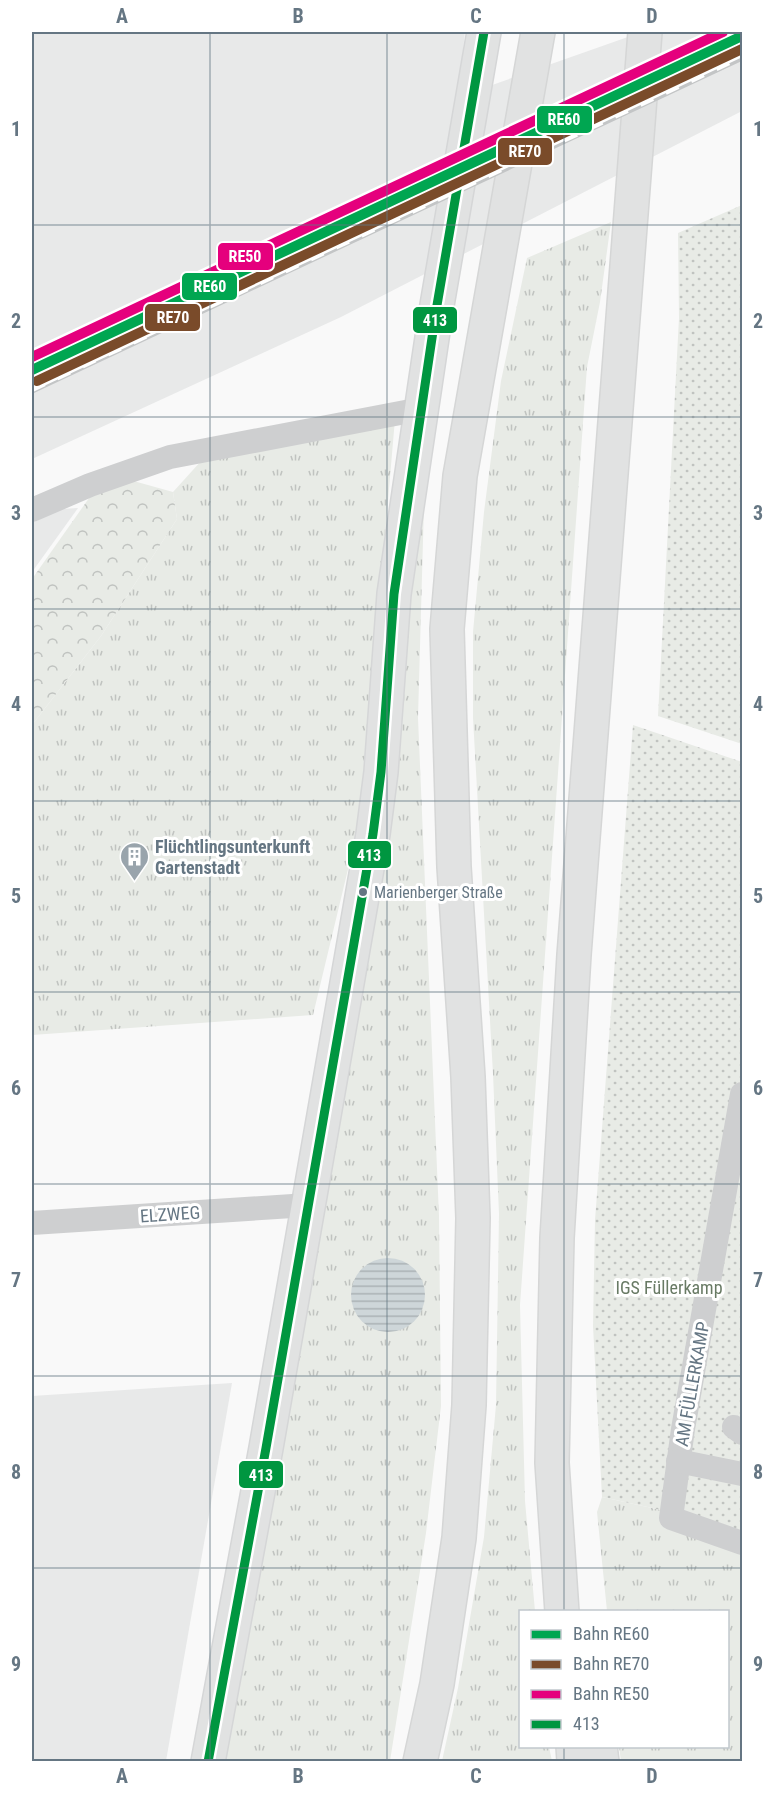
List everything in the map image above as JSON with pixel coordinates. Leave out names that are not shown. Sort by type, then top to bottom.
[{"type":"main road","points":[[208,1761],[268,1436],[373,834],[381,771],[394,594],[421,409],[484,32]]},
{"type":"main road","points":[[420,1761],[437,1684],[459,1538],[470,1393],[473,1218],[468,1077],[454,867],[447,629],[460,476],[538,32]]},
{"type":"main road","points":[[562,1610],[552,1464],[557,1238],[574,955],[645,32]]},
{"type":"main road","points":[[554,1342],[582,1610]]},
{"type":"street","points":[[32,510],[90,485],[170,458],[421,409]]},
{"type":"street","name":"AM FÜLLERKAMP","points":[[742,1094],[678,1461],[671,1518],[742,1543]]},
{"type":"street","name":"ELZWEG","points":[[32,1223],[308,1205]]},
{"type":"street","name":"AM FÜLLERKAMP","points":[[678,1461],[742,1474]]},
{"type":"shaded area","points":[[32,32],[465,32],[458,97],[642,32],[742,32],[742,111],[341,317],[32,459]]},
{"type":"shaded area","points":[[78,508],[32,572],[32,523],[61,509]]},
{"type":"shaded area","points":[[388,1258],[409,1264],[419,1274],[425,1295],[419,1316],[409,1326],[388,1332],[367,1326],[357,1316],[351,1295],[357,1274],[367,1264]]},
{"type":"shaded area","points":[[232,1383],[166,1761],[32,1761],[32,1396]]},
{"type":"green space","points":[[742,205],[742,744],[658,716],[679,318],[678,233]]},
{"type":"green space","points":[[611,222],[600,302],[587,367],[520,1305],[525,1501],[535,1610],[519,1610],[519,1748],[549,1748],[552,1761],[442,1761],[458,1688],[484,1537],[496,1405],[499,1214],[473,718],[473,632],[484,512],[501,381],[527,258]]},
{"type":"green space","points":[[395,419],[361,815],[313,1015],[32,1035],[32,725],[101,636],[177,519],[173,492],[202,460]]},
{"type":"green space","points":[[130,480],[173,492],[177,519],[101,636],[32,725],[32,579],[94,491]]},
{"type":"green space","points":[[419,505],[424,505],[418,718],[439,1216],[441,1406],[426,1533],[390,1761],[224,1762]]},
{"type":"green space","name":"IGS Füllerkamp","points":[[633,725],[742,762],[742,1532],[684,1515],[602,1497],[593,1326],[595,1220]]},
{"type":"green space","points":[[602,1497],[684,1515],[742,1532],[742,1761],[621,1761],[619,1748],[729,1748],[729,1610],[607,1610],[597,1512]]},
{"type":"railway","points":[[32,390],[742,57]]},
{"type":"rail line","name":"RE50","points":[[32,357],[723,32]]},
{"type":"rail line","name":"RE60","points":[[32,370],[742,36]]},
{"type":"rail line","name":"RE70","points":[[37,381],[742,49]]},
{"type":"transit line","name":"413","points":[[208,1762],[266,1448],[373,834],[381,772],[394,594],[436,311],[484,32]]},
{"type":"place","name":"Flüchtlingsunterkunft Gartenstadt","points":[[134,882]]},
{"type":"place","name":"Marienberger Straße","points":[[363,892]]}]
